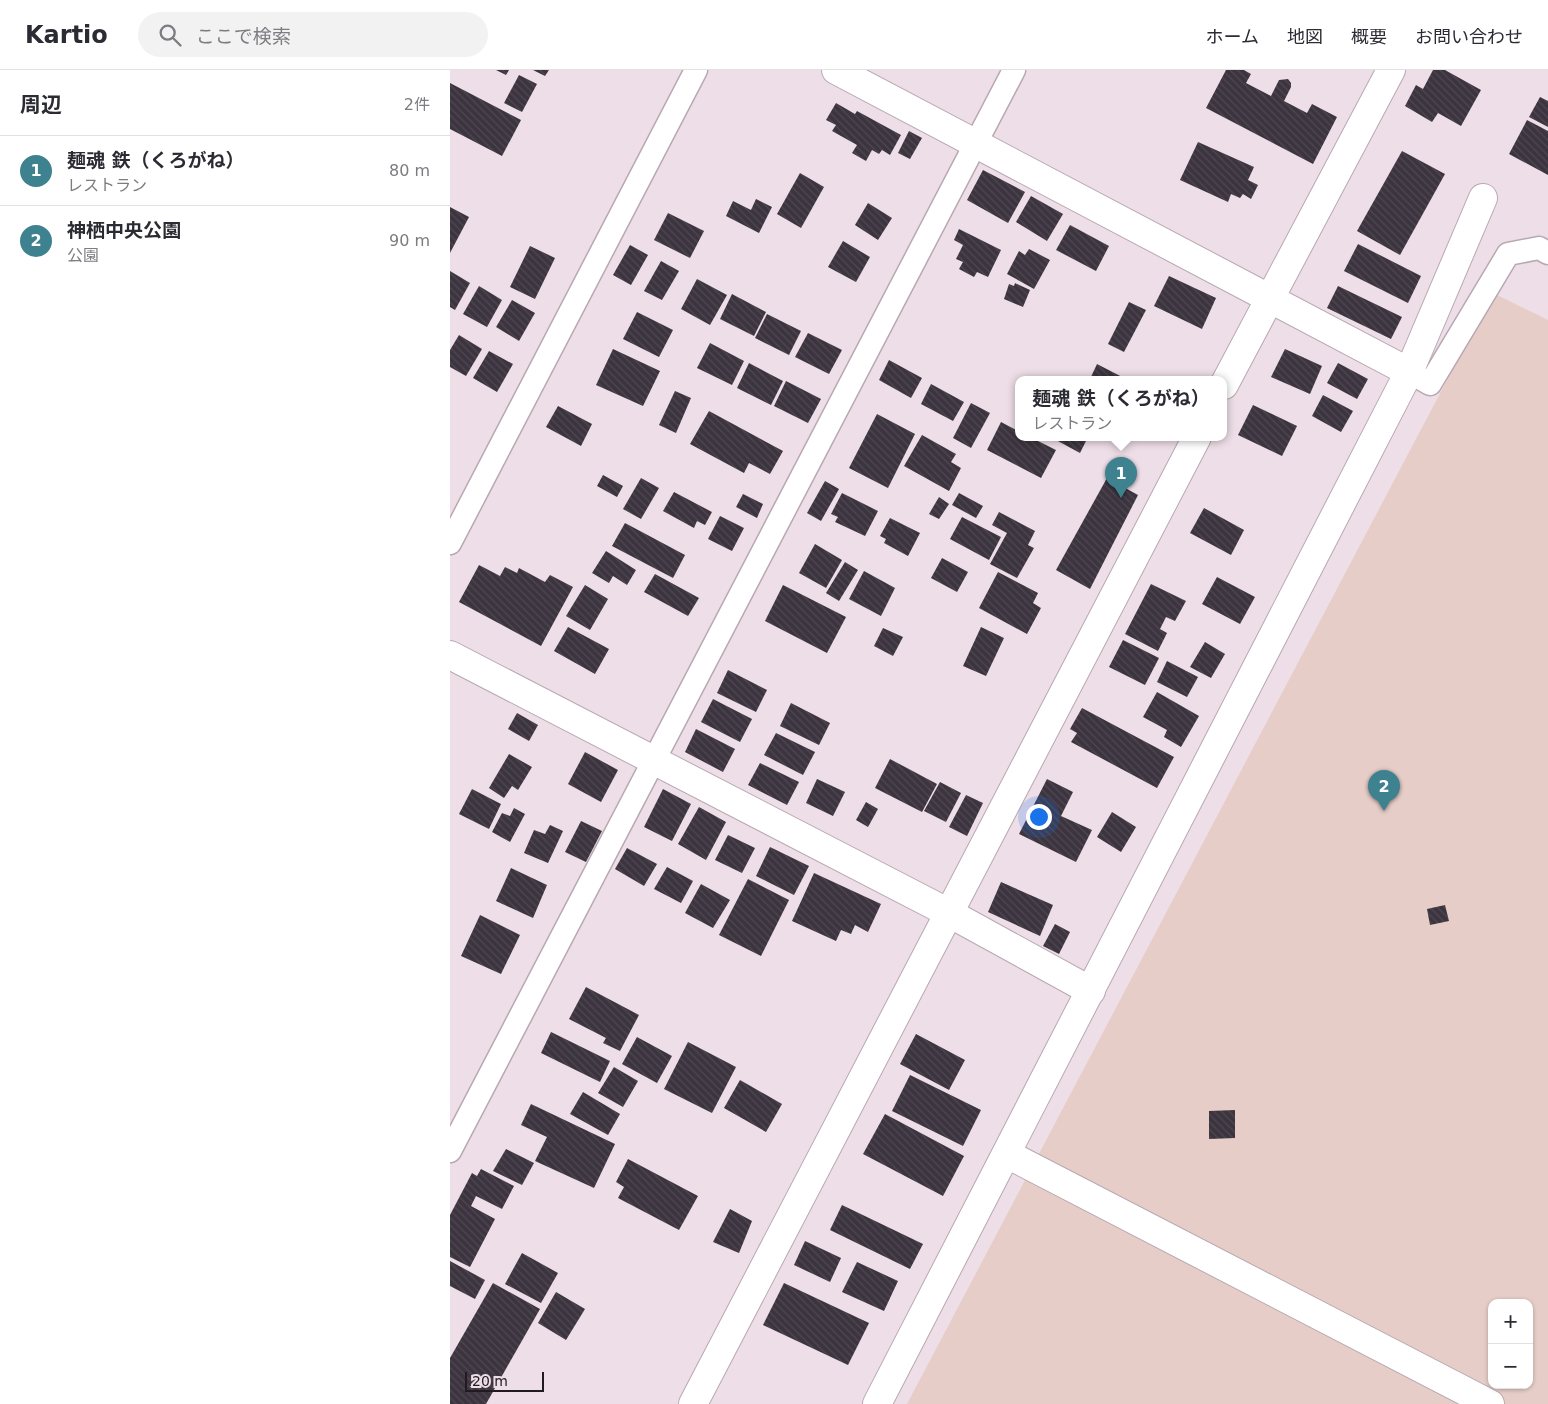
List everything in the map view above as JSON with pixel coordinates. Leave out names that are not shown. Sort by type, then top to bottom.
[{"type":"street","points":[[450,543],[696,70]]},
{"type":"street","points":[[836,70],[976,142],[1430,384],[1508,254],[1538,248],[1548,253]]},
{"type":"street","points":[[450,1151],[1014,70]]},
{"type":"street","points":[[1227,379],[1391,70]]},
{"type":"street","points":[[877,1404],[1091,992],[1408,372],[1483,198]]},
{"type":"street","points":[[694,1404],[1195,441]]},
{"type":"street","points":[[450,655],[948,913],[1091,992]]},
{"type":"street","points":[[1007,1154],[1490,1404]]},
{"type":"shaded area","points":[[1493,293],[1548,320],[1548,1404],[907,1404]]},
{"type":"building","points":[[496,70],[509,70],[506,75]]},
{"type":"building","points":[[533,70],[549,70],[545,76]]},
{"type":"building","points":[[1226,70],[1244,70],[1251,74],[1246,83],[1271,96],[1279,80],[1288,79],[1291,87],[1284,101],[1307,113],[1312,104],[1337,117],[1313,164],[1206,108]]},
{"type":"building","points":[[1433,70],[1445,70],[1481,90],[1461,126],[1438,113],[1432,122],[1405,106],[1416,85],[1423,89]]},
{"type":"building","points":[[519,75],[537,84],[522,112],[504,103]]},
{"type":"building","points":[[450,83],[521,120],[502,156],[450,129]]},
{"type":"building","points":[[1540,97],[1548,101],[1548,127],[1529,117]]},
{"type":"building","points":[[836,103],[855,114],[857,111],[901,135],[890,155],[882,150],[879,154],[872,150],[866,161],[852,153],[857,145],[832,131],[836,125],[826,120]]},
{"type":"building","points":[[1527,120],[1548,131],[1548,175],[1509,154]]},
{"type":"building","points":[[909,131],[922,138],[910,159],[898,153]]},
{"type":"building","points":[[1198,142],[1254,167],[1248,180],[1258,185],[1251,199],[1243,194],[1240,198],[1231,194],[1228,202],[1180,180]]},
{"type":"building","points":[[1402,151],[1445,174],[1400,255],[1357,231]]},
{"type":"building","points":[[983,170],[1025,192],[1008,223],[967,200]]},
{"type":"building","points":[[800,173],[824,187],[801,228],[777,214]]},
{"type":"building","points":[[1031,196],[1063,214],[1047,241],[1016,222]]},
{"type":"building","points":[[756,199],[772,207],[759,233],[726,216],[733,201],[751,210]]},
{"type":"building","points":[[868,203],[892,218],[878,240],[855,225]]},
{"type":"building","points":[[450,207],[469,217],[450,253]]},
{"type":"building","points":[[668,213],[704,231],[690,258],[654,240]]},
{"type":"building","points":[[1070,225],[1109,246],[1096,271],[1056,250]]},
{"type":"building","points":[[959,229],[1001,250],[988,277],[977,272],[974,277],[959,269],[963,262],[956,259],[963,245],[954,240]]},
{"type":"building","points":[[843,241],[870,257],[856,282],[828,267]]},
{"type":"building","points":[[1358,244],[1421,276],[1408,303],[1344,271]]},
{"type":"building","points":[[630,245],[648,255],[631,285],[613,275]]},
{"type":"building","points":[[530,246],[555,258],[535,299],[510,287]]},
{"type":"building","points":[[1029,249],[1050,260],[1034,289],[1007,274],[1019,251],[1025,255]]},
{"type":"building","points":[[661,261],[679,271],[662,300],[644,291]]},
{"type":"building","points":[[450,271],[470,283],[455,310],[450,307]]},
{"type":"building","points":[[1169,276],[1216,298],[1202,329],[1154,306]]},
{"type":"building","points":[[697,279],[727,295],[710,325],[681,309]]},
{"type":"building","points":[[1015,283],[1030,290],[1023,307],[1004,299],[1009,284],[1014,286]]},
{"type":"building","points":[[479,286],[502,300],[487,327],[463,314]]},
{"type":"building","points":[[1338,286],[1402,317],[1391,339],[1327,308]]},
{"type":"building","points":[[732,294],[766,312],[754,336],[720,319]]},
{"type":"building","points":[[512,300],[535,313],[519,341],[496,327]]},
{"type":"building","points":[[1129,302],[1146,310],[1124,352],[1108,344]]},
{"type":"building","points":[[637,312],[673,330],[659,357],[623,339]]},
{"type":"building","points":[[767,314],[801,331],[789,355],[755,338]]},
{"type":"building","points":[[808,333],[842,350],[829,374],[795,357]]},
{"type":"building","points":[[459,335],[482,349],[466,376],[450,367],[450,350]]},
{"type":"building","points":[[710,343],[744,361],[732,385],[697,368]]},
{"type":"building","points":[[613,349],[660,371],[643,406],[596,385]]},
{"type":"building","points":[[1285,349],[1322,366],[1310,394],[1271,377]]},
{"type":"building","points":[[489,351],[513,364],[497,392],[473,378]]},
{"type":"building","points":[[889,360],[922,378],[911,398],[879,380]]},
{"type":"building","points":[[749,363],[783,381],[771,405],[737,388]]},
{"type":"building","points":[[1338,363],[1368,379],[1357,399],[1327,383]]},
{"type":"building","points":[[1097,364],[1120,376],[1091,376]]},
{"type":"building","points":[[786,381],[821,399],[808,423],[774,406]]},
{"type":"building","points":[[931,384],[964,402],[953,421],[921,404]]},
{"type":"building","points":[[675,391],[691,398],[676,433],[659,425]]},
{"type":"building","points":[[1323,395],[1353,411],[1341,432],[1312,416]]},
{"type":"building","points":[[971,403],[990,413],[971,448],[953,438]]},
{"type":"building","points":[[1253,405],[1297,426],[1282,456],[1238,435]]},
{"type":"building","points":[[558,406],[592,424],[581,446],[546,427]]},
{"type":"building","points":[[709,411],[783,451],[770,474],[749,463],[744,473],[690,444]]},
{"type":"building","points":[[877,414],[915,434],[888,488],[849,468]]},
{"type":"building","points":[[1001,422],[1015,429],[1015,441],[1038,441],[1056,450],[1041,478],[987,450]]},
{"type":"building","points":[[922,435],[956,454],[951,462],[961,468],[949,491],[904,466]]},
{"type":"building","points":[[1058,441],[1086,441],[1080,453]]},
{"type":"building","points":[[603,475],[623,486],[617,497],[597,486]]},
{"type":"building","points":[[641,478],[659,488],[641,519],[623,509]]},
{"type":"building","points":[[1107,478],[1138,495],[1090,589],[1056,570]]},
{"type":"building","points":[[825,481],[839,489],[821,521],[807,513]]},
{"type":"building","points":[[674,492],[712,512],[705,525],[697,521],[694,528],[663,511]]},
{"type":"building","points":[[842,493],[878,511],[865,536],[835,522],[838,517],[831,514]]},
{"type":"building","points":[[959,493],[983,506],[976,518],[952,505]]},
{"type":"building","points":[[743,494],[763,504],[757,518],[736,507]]},
{"type":"building","points":[[939,497],[949,504],[939,519],[929,514]]},
{"type":"building","points":[[1204,508],[1244,530],[1231,555],[1190,533]]},
{"type":"building","points":[[999,512],[1035,531],[1028,545],[1034,548],[1017,578],[990,564],[1007,533],[992,525]]},
{"type":"building","points":[[720,516],[744,528],[732,551],[708,539]]},
{"type":"building","points":[[962,517],[1001,537],[989,560],[950,539]]},
{"type":"building","points":[[890,518],[920,533],[908,556],[884,543],[886,539],[880,536]]},
{"type":"building","points":[[625,523],[685,555],[673,578],[612,546]]},
{"type":"building","points":[[815,544],[842,560],[826,588],[799,573]]},
{"type":"building","points":[[606,551],[636,570],[627,585],[613,576],[609,583],[592,573]]},
{"type":"building","points":[[942,558],[968,572],[957,592],[931,578]]},
{"type":"building","points":[[845,562],[858,570],[839,601],[826,593]]},
{"type":"building","points":[[479,565],[500,576],[505,567],[517,573],[519,568],[545,582],[550,575],[573,587],[541,646],[459,602]]},
{"type":"building","points":[[864,571],[895,588],[881,616],[849,599]]},
{"type":"building","points":[[998,572],[1038,593],[1033,603],[1041,608],[1027,634],[979,608]]},
{"type":"building","points":[[655,574],[699,598],[688,616],[644,592]]},
{"type":"building","points":[[1217,577],[1255,597],[1240,624],[1202,604]]},
{"type":"building","points":[[1151,584],[1186,601],[1175,621],[1166,617],[1160,629],[1167,633],[1158,651],[1125,634]]},
{"type":"building","points":[[585,585],[608,599],[590,630],[566,616]]},
{"type":"building","points":[[783,585],[846,617],[827,653],[765,621]]},
{"type":"building","points":[[568,627],[609,649],[595,674],[554,651]]},
{"type":"building","points":[[981,627],[1004,638],[986,676],[963,666]]},
{"type":"building","points":[[883,628],[903,637],[893,656],[874,646]]},
{"type":"building","points":[[1123,640],[1159,658],[1145,685],[1109,667]]},
{"type":"building","points":[[1205,642],[1225,654],[1211,678],[1190,667]]},
{"type":"building","points":[[1167,661],[1198,677],[1187,697],[1157,682]]},
{"type":"building","points":[[728,670],[767,690],[756,712],[717,693]]},
{"type":"building","points":[[1157,692],[1199,716],[1181,747],[1164,737],[1167,730],[1143,717]]},
{"type":"building","points":[[713,699],[752,719],[740,742],[701,722]]},
{"type":"building","points":[[791,703],[830,723],[819,745],[780,726]]},
{"type":"building","points":[[1082,708],[1174,757],[1157,788],[1071,742],[1077,733],[1070,729]]},
{"type":"building","points":[[517,713],[538,725],[529,741],[508,729]]},
{"type":"building","points":[[696,729],[735,749],[723,772],[685,752]]},
{"type":"building","points":[[776,733],[815,752],[803,775],[764,755]]},
{"type":"building","points":[[585,752],[618,770],[601,802],[568,784]]},
{"type":"building","points":[[509,754],[532,767],[518,790],[512,786],[504,798],[489,788]]},
{"type":"building","points":[[890,759],[937,784],[922,812],[875,788]]},
{"type":"building","points":[[760,763],[799,782],[787,805],[748,785]]},
{"type":"building","points":[[817,779],[845,792],[833,816],[806,803]]},
{"type":"building","points":[[1047,779],[1073,792],[1061,816],[1092,830],[1076,862],[1019,834]]},
{"type":"building","points":[[940,782],[961,793],[946,822],[924,811]]},
{"type":"building","points":[[472,789],[501,804],[489,829],[459,814]]},
{"type":"building","points":[[663,789],[691,804],[672,841],[644,827]]},
{"type":"building","points":[[966,795],[983,803],[967,836],[949,827]]},
{"type":"building","points":[[866,802],[878,809],[868,827],[856,820]]},
{"type":"building","points":[[699,807],[726,822],[706,860],[678,844]]},
{"type":"building","points":[[514,808],[525,814],[510,842],[492,832],[502,813],[510,816]]},
{"type":"building","points":[[1112,812],[1136,827],[1121,852],[1097,837]]},
{"type":"building","points":[[581,821],[602,831],[586,862],[565,852]]},
{"type":"building","points":[[550,825],[563,831],[548,863],[524,853],[534,830],[545,834]]},
{"type":"building","points":[[728,835],[755,848],[742,873],[715,860]]},
{"type":"building","points":[[770,847],[809,866],[794,895],[756,876]]},
{"type":"building","points":[[627,848],[657,864],[644,886],[615,869]]},
{"type":"building","points":[[667,867],[693,881],[681,903],[654,889]]},
{"type":"building","points":[[511,868],[547,885],[533,918],[496,901]]},
{"type":"building","points":[[814,873],[881,904],[868,932],[855,925],[851,934],[841,930],[836,941],[792,921]]},
{"type":"building","points":[[748,879],[789,900],[761,956],[719,935]]},
{"type":"building","points":[[1001,882],[1053,905],[1040,936],[988,912]]},
{"type":"building","points":[[701,884],[730,900],[713,928],[685,913]]},
{"type":"building","points":[[1445,905],[1449,921],[1430,925],[1427,909]]},
{"type":"building","points":[[480,915],[520,935],[501,974],[461,956]]},
{"type":"building","points":[[1055,924],[1070,932],[1059,954],[1043,946]]},
{"type":"building","points":[[586,987],[639,1015],[620,1051],[603,1043],[606,1038],[569,1019]]},
{"type":"building","points":[[551,1032],[610,1061],[600,1082],[541,1053]]},
{"type":"building","points":[[916,1034],[965,1060],[949,1090],[900,1064]]},
{"type":"building","points":[[637,1037],[672,1056],[657,1083],[622,1064]]},
{"type":"building","points":[[688,1042],[736,1067],[712,1113],[664,1089]]},
{"type":"building","points":[[614,1067],[638,1081],[623,1107],[598,1093]]},
{"type":"building","points":[[910,1075],[981,1110],[963,1146],[892,1111]]},
{"type":"building","points":[[740,1080],[782,1104],[766,1132],[724,1108]]},
{"type":"building","points":[[583,1092],[620,1114],[608,1135],[570,1114]]},
{"type":"building","points":[[531,1104],[615,1144],[594,1188],[535,1161],[547,1137],[521,1125]]},
{"type":"building","points":[[1235,1110],[1235,1138],[1209,1139],[1209,1111]]},
{"type":"building","points":[[885,1114],[964,1156],[943,1196],[863,1154]]},
{"type":"building","points":[[506,1149],[534,1163],[522,1185],[493,1171]]},
{"type":"building","points":[[628,1159],[698,1196],[679,1230],[618,1198],[624,1187],[616,1182]]},
{"type":"building","points":[[481,1169],[514,1186],[502,1209],[476,1196],[471,1206],[495,1219],[470,1267],[450,1257],[450,1215],[472,1173],[477,1176]]},
{"type":"building","points":[[842,1205],[923,1244],[910,1269],[830,1230]]},
{"type":"building","points":[[730,1209],[752,1221],[739,1253],[713,1242]]},
{"type":"building","points":[[805,1241],[841,1258],[830,1282],[794,1265]]},
{"type":"building","points":[[522,1253],[558,1273],[541,1303],[505,1284]]},
{"type":"building","points":[[450,1261],[485,1280],[475,1299],[450,1286]]},
{"type":"building","points":[[857,1262],[898,1281],[884,1311],[842,1292]]},
{"type":"building","points":[[493,1283],[540,1309],[486,1404],[450,1404],[450,1358]]},
{"type":"building","points":[[784,1283],[869,1323],[848,1365],[763,1325]]},
{"type":"building","points":[[556,1292],[585,1309],[566,1340],[538,1323]]},
{"type":"place","name":"麺魂 鉄（くろがね）","points":[[1121,498]]},
{"type":"place","name":"神栖中央公園","points":[[1384,811]]}]
